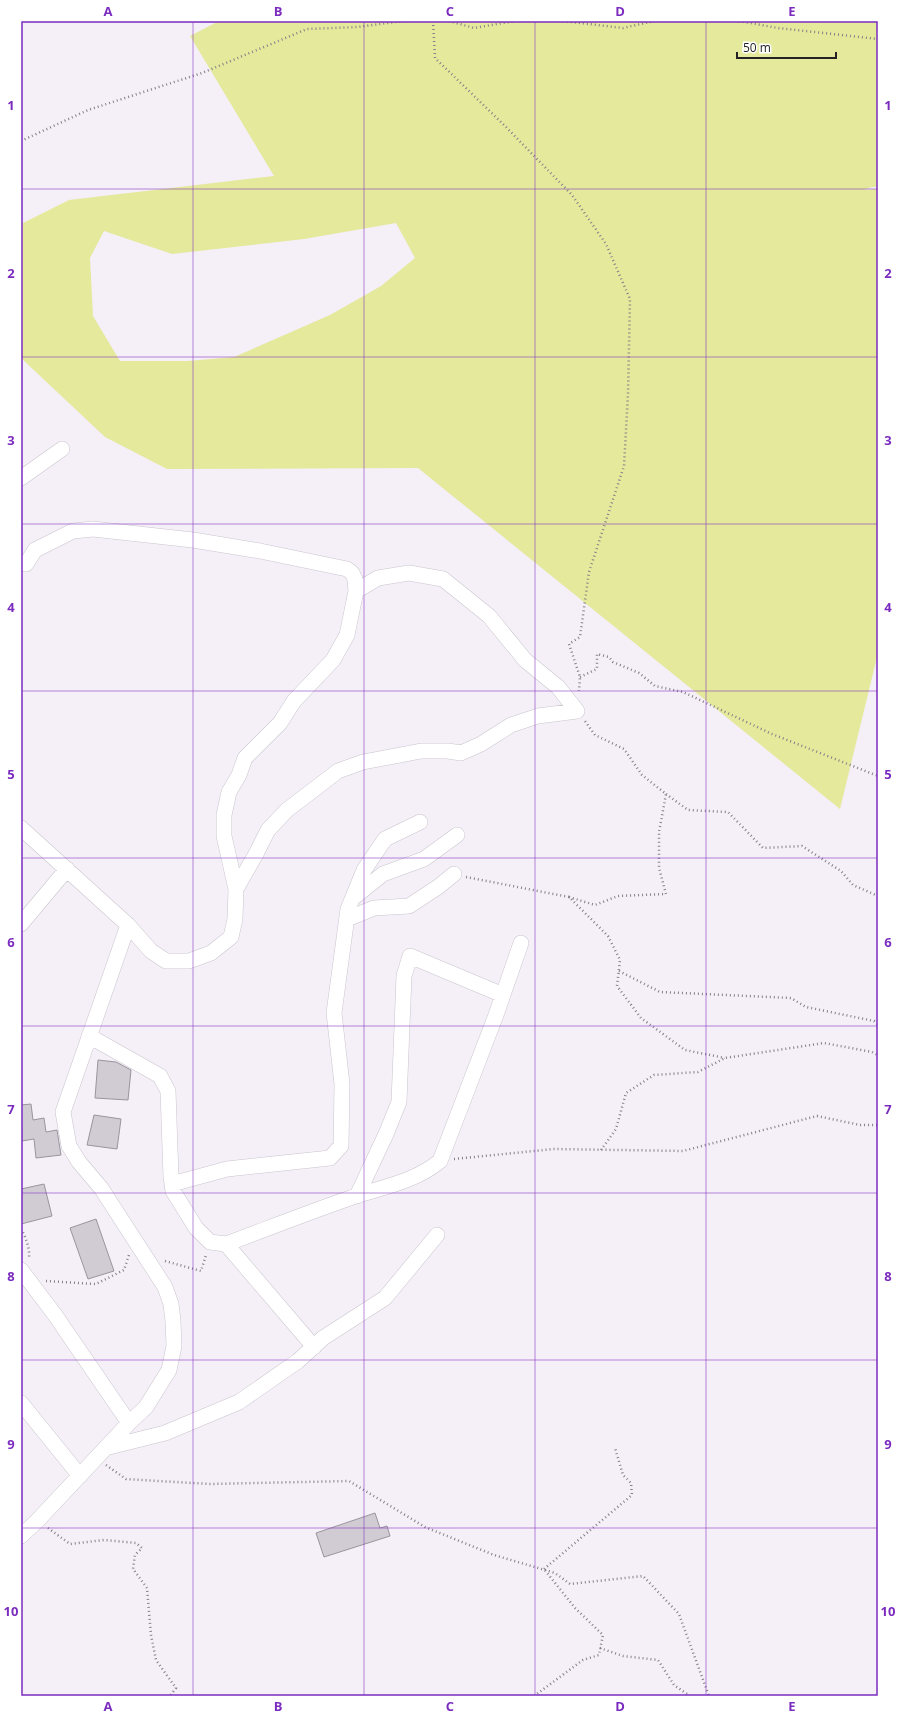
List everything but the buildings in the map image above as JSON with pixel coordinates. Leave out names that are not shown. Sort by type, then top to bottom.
[{"type":"street","points":[[21,478],[62,449]]},
{"type":"street","points":[[21,828],[128,925],[152,951],[166,961],[189,962],[211,953],[231,937],[235,919],[236,889],[224,836],[224,815],[229,792],[239,775],[245,758],[264,741],[280,722],[294,701],[333,660],[347,635],[356,591],[356,579],[347,569],[260,551],[193,540],[93,530],[73,531],[35,550],[26,564]]},
{"type":"street","points":[[356,591],[378,578],[409,573],[443,579],[489,616],[525,660],[558,687],[577,711]]},
{"type":"street","points":[[236,889],[268,830],[287,810],[338,771],[363,762],[421,751],[448,751],[461,753],[481,744],[511,725],[538,716],[577,711]]},
{"type":"street","points":[[172,1184],[227,1169],[330,1158],[341,1146],[342,1084],[334,1013],[348,909],[364,870],[385,839],[420,822]]},
{"type":"street","points":[[352,898],[384,874],[424,859],[457,835]]},
{"type":"street","points":[[21,924],[67,869]]},
{"type":"street","points":[[347,919],[374,908],[409,906],[438,887],[454,874]]},
{"type":"street","points":[[21,1536],[146,1407],[169,1370],[174,1346],[171,1304],[165,1287],[101,1188],[79,1162],[69,1146],[63,1112],[128,925]]},
{"type":"street","points":[[89,1036],[160,1076],[168,1091],[173,1191],[196,1228],[210,1242],[226,1244],[357,1196],[411,1179],[428,1171],[440,1161],[503,995],[521,943]]},
{"type":"street","points":[[357,1196],[399,1102],[404,976],[410,956],[503,995]]},
{"type":"street","points":[[101,1453],[165,1433],[239,1402],[298,1361],[323,1338],[385,1298],[437,1235]]},
{"type":"street","points":[[226,1244],[314,1347]]},
{"type":"street","points":[[25,1275],[129,1423]]},
{"type":"street","points":[[21,1403],[80,1476]]},
{"type":"path","points":[[21,141],[88,110],[202,73],[307,29],[358,27],[402,21]]},
{"type":"path","points":[[433,21],[435,58],[506,126],[572,195],[606,244],[630,299],[628,394],[624,466],[589,572],[580,638],[569,644],[580,678],[577,711],[595,736],[624,749],[642,775],[688,810],[728,812],[763,848],[802,846],[841,871],[853,884],[878,896]]},
{"type":"path","points":[[449,21],[474,28],[515,21]]},
{"type":"path","points":[[563,21],[624,28],[654,21]]},
{"type":"path","points":[[739,21],[778,28],[878,40]]},
{"type":"path","points":[[580,678],[597,668],[597,654],[609,657],[613,662],[640,673],[655,686],[683,692],[772,734],[878,776]]},
{"type":"path","points":[[454,874],[491,883],[569,897],[595,905],[618,896],[666,894],[659,868],[659,832],[666,794]]},
{"type":"path","points":[[569,897],[608,936],[620,960],[617,986],[641,1018],[685,1050],[726,1058]]},
{"type":"path","points":[[619,971],[660,992],[791,998],[806,1007],[874,1021],[878,1025]]},
{"type":"path","points":[[601,1150],[616,1129],[626,1093],[654,1075],[698,1072],[726,1058],[824,1043],[872,1052],[878,1055]]},
{"type":"path","points":[[440,1161],[554,1149],[683,1151],[817,1116],[860,1125],[877,1125]]},
{"type":"path","points":[[21,1229],[25,1235],[30,1254],[25,1275],[96,1284],[124,1270],[134,1240]]},
{"type":"path","points":[[145,1256],[201,1271],[210,1242]]},
{"type":"path","points":[[544,1569],[632,1495],[631,1484],[623,1475],[615,1448]]},
{"type":"path","points":[[101,1453],[126,1479],[209,1484],[350,1480],[425,1527],[494,1555],[555,1573],[570,1584],[643,1576],[679,1614],[709,1696]]},
{"type":"path","points":[[38,1520],[70,1544],[104,1540],[136,1542],[142,1548],[135,1555],[133,1569],[147,1588],[151,1635],[156,1660],[176,1688],[170,1696]]},
{"type":"path","points":[[534,1696],[583,1660],[599,1655],[603,1635],[575,1608],[544,1569]]},
{"type":"path","points":[[600,1648],[623,1656],[658,1660],[674,1685],[690,1696]]},
{"type":"green space","points":[[219,21],[878,21],[878,187],[872,187],[864,190],[878,189],[878,653],[840,809],[418,468],[167,469],[105,437],[21,358],[21,224],[69,200],[274,176],[190,36]],"holes":[[[396,223],[415,258],[381,286],[330,315],[234,357],[188,361],[120,361],[93,316],[90,258],[104,231],[172,254],[304,239]]]}]
